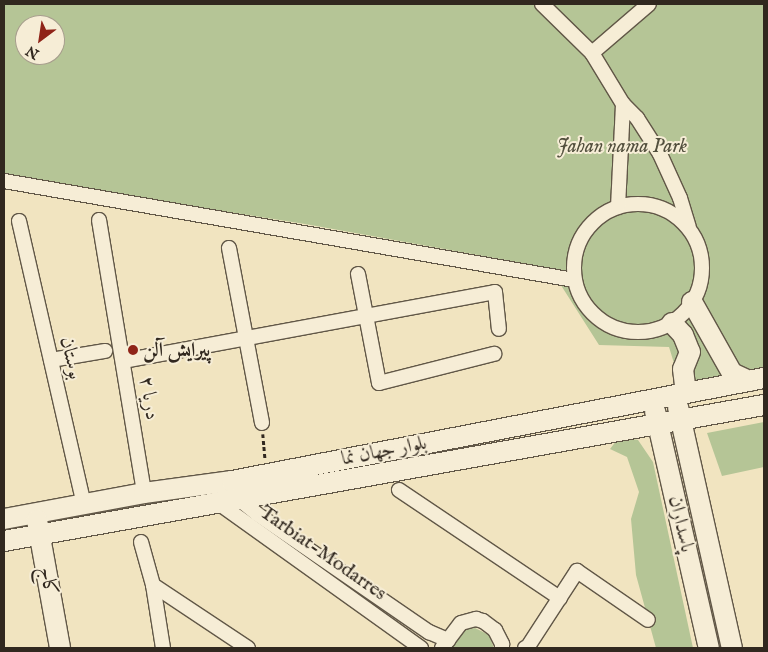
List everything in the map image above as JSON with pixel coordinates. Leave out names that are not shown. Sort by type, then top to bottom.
[{"type":"street","points":[[542,4],[592,53],[622,104],[637,118],[660,154],[680,198],[690,230],[698,247],[702,266],[700,285],[692,302],[683,314],[672,323],[655,330],[638,332],[620,330],[604,323],[590,311],[580,297],[574,280],[574,261],[578,243],[601,215],[618,207],[638,204],[658,207],[676,216],[690,230]]},
{"type":"street","points":[[592,53],[649,4]]},
{"type":"street","points":[[618,207],[622,104]]},
{"type":"street","points":[[4,182],[574,280]]},
{"type":"street","name":"دریا ۲","points":[[99,220],[144,494]]},
{"type":"street","name":"بوستان","points":[[19,221],[84,504]]},
{"type":"street","points":[[229,248],[262,423]]},
{"type":"street","points":[[358,274],[379,383],[494,354]]},
{"type":"street","points":[[123,361],[495,292],[499,329]]},
{"type":"street","points":[[692,302],[732,374],[757,380]]},
{"type":"street","name":"پاسداران","points":[[672,323],[684,335],[690,352],[684,369],[681,419],[732,648]]},
{"type":"street","points":[[51,360],[105,351]]},
{"type":"street","name":"بلوار جهان نما","points":[[4,519],[144,494],[224,491],[267,474],[757,380]]},
{"type":"street","name":"پاسداران","points":[[652,400],[709,648]]},
{"type":"street","name":"بلوار جهان نما","points":[[4,541],[224,491],[764,405]]},
{"type":"street","points":[[399,490],[560,598]]},
{"type":"street","name":"Tarbiat-Modarres","points":[[224,491],[445,644]]},
{"type":"street","name":"Tarbiat-Modarres","points":[[224,491],[421,648]]},
{"type":"street","name":"کاج","points":[[36,513],[60,648]]},
{"type":"street","points":[[141,542],[153,585],[163,648]]},
{"type":"street","points":[[527,648],[577,571],[648,620]]},
{"type":"street","points":[[153,585],[248,648]]},
{"type":"street","points":[[445,644],[461,623],[476,619],[483,621],[495,630],[502,648]]},
{"type":"path","points":[[262,423],[267,474]]},
{"type":"green space","name":"Jahan nama Park","points":[[4,4],[764,4],[764,368],[681,386],[669,347],[599,345],[550,268],[305,224],[4,177]]},
{"type":"green space","points":[[764,422],[764,467],[722,476],[707,433]]},
{"type":"green space","points":[[620,436],[638,440],[653,462],[693,648],[656,648],[636,575],[631,519],[639,492],[627,457],[610,449]]},
{"type":"green space","points":[[475,628],[489,635],[494,648],[452,648],[466,629]]},
{"type":"place","name":"پیرایش آلن","points":[[133,350]]}]
